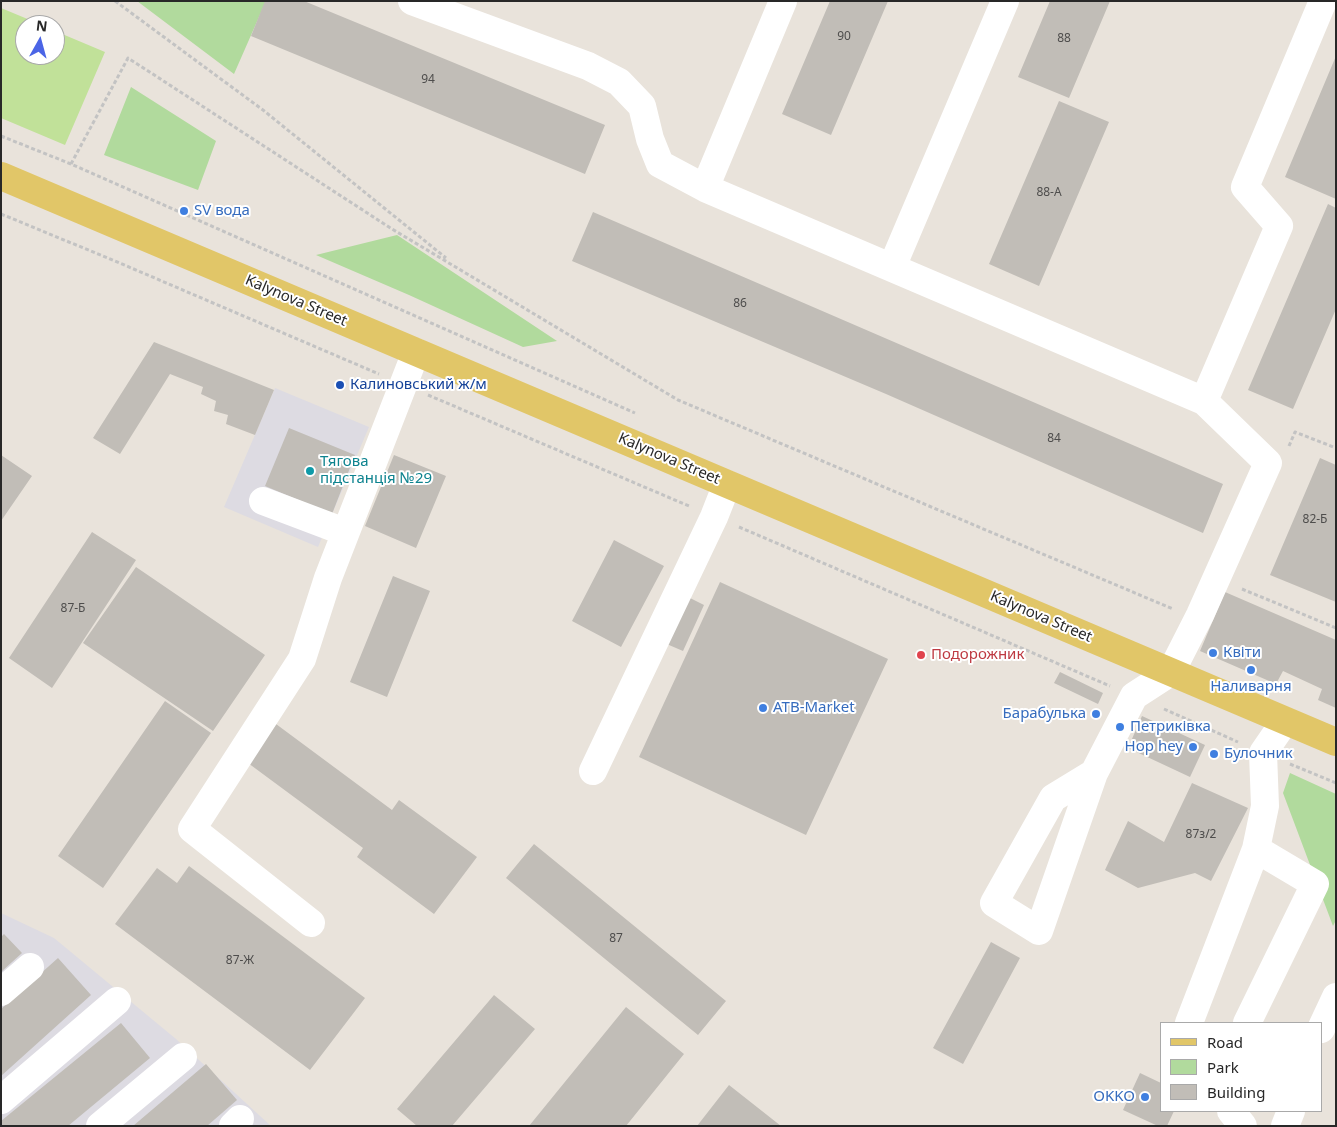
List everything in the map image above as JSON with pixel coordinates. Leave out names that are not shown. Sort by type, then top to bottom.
[{"type":"main road","name":"Kalynova Street","points":[[2,180],[416,352],[1336,742]]},
{"type":"street","points":[[412,1],[588,66],[619,82],[642,106],[650,139],[660,164],[705,188],[1204,401],[1268,463],[1200,615],[1171,672],[1134,696],[1094,773],[1039,931],[994,903],[1053,798],[1094,773]]},
{"type":"street","points":[[705,188],[783,1]]},
{"type":"street","points":[[892,267],[1005,1]]},
{"type":"street","points":[[1204,401],[1279,226],[1245,187],[1323,1]]},
{"type":"street","points":[[311,923],[192,829],[302,659],[345,532],[416,352]]},
{"type":"street","points":[[593,771],[714,517],[727,484]]},
{"type":"street","points":[[263,501],[345,532]]},
{"type":"street","points":[[1189,1022],[1256,849],[1265,806],[1263,753],[1284,721]]},
{"type":"street","points":[[1247,1022],[1315,884],[1256,849]]},
{"type":"street","points":[[1,992],[30,966]]},
{"type":"street","points":[[1322,1027],[1336,996]]},
{"type":"street","points":[[1,1100],[117,1000]]},
{"type":"street","points":[[100,1126],[183,1057]]},
{"type":"street","points":[[1232,1112],[1243,1126]]},
{"type":"street","points":[[1285,1126],[1291,1112]]},
{"type":"path","points":[[115,1],[263,110],[453,265]]},
{"type":"path","points":[[71,164],[128,58],[392,229],[678,400],[1180,612],[1200,615]]},
{"type":"path","points":[[1,136],[71,164],[636,413]]},
{"type":"path","points":[[1,214],[1336,783]]},
{"type":"path","points":[[1216,579],[1336,628]]},
{"type":"shaded area","points":[[275,388],[369,427],[318,547],[224,507]]},
{"type":"shaded area","points":[[1,913],[54,938],[176,1039],[271,1126],[1,1126]]},
{"type":"green space","points":[[137,1],[266,1],[234,74]]},
{"type":"green space","points":[[1,8],[18,15],[15,15],[15,65],[65,65],[65,35],[105,52],[65,145],[1,118]]},
{"type":"green space","points":[[131,87],[216,141],[198,190],[104,155]]},
{"type":"green space","points":[[397,235],[557,341],[523,347],[316,255]]},
{"type":"green space","points":[[1290,773],[1336,794],[1336,920],[1333,926],[1283,793]]},
{"type":"building","points":[[265,1],[304,1],[605,125],[585,174],[251,36]]},
{"type":"building","points":[[830,1],[888,1],[831,135],[782,114]]},
{"type":"building","points":[[1050,1],[1110,1],[1069,98],[1018,77]]},
{"type":"building","points":[[1336,56],[1336,199],[1285,177]]},
{"type":"building","points":[[1059,101],[1109,122],[1039,286],[989,264]]},
{"type":"building","points":[[1328,204],[1336,208],[1336,309],[1293,409],[1248,390]]},
{"type":"building","points":[[593,212],[1223,484],[1203,533],[886,394],[572,261]]},
{"type":"building","points":[[154,342],[274,390],[255,435],[226,424],[228,415],[214,411],[216,401],[201,394],[203,387],[170,374],[120,454],[93,438]]},
{"type":"building","name":"Тягова пiдстанцiя №29","points":[[289,428],[355,455],[332,514],[265,486]]},
{"type":"building","points":[[1,455],[32,476],[1,521]]},
{"type":"building","points":[[394,455],[446,476],[416,548],[365,526]]},
{"type":"building","points":[[1320,458],[1336,465],[1336,602],[1270,575]]},
{"type":"building","points":[[92,532],[136,560],[52,688],[9,658]]},
{"type":"building","points":[[614,540],[664,566],[621,647],[572,621]]},
{"type":"building","points":[[136,567],[265,655],[213,731],[83,643]]},
{"type":"building","points":[[393,576],[430,591],[387,697],[350,682]]},
{"type":"building","name":"ATB-Market","points":[[720,582],[888,659],[806,835],[639,757]]},
{"type":"building","points":[[1225,592],[1336,640],[1336,708],[1318,700],[1322,689],[1283,671],[1276,684],[1200,651]]},
{"type":"building","points":[[684,595],[704,605],[683,651],[662,642]]},
{"type":"building","points":[[1060,672],[1103,693],[1098,704],[1054,683]]},
{"type":"building","points":[[165,701],[211,733],[103,888],[58,856]]},
{"type":"building","points":[[1142,716],[1205,745],[1190,777],[1128,748]]},
{"type":"building","points":[[276,724],[392,810],[399,800],[477,857],[434,914],[357,857],[363,848],[248,763]]},
{"type":"building","points":[[1192,783],[1248,808],[1211,881],[1195,873],[1138,888],[1105,870],[1128,821],[1164,842]]},
{"type":"building","points":[[534,844],[726,1001],[698,1035],[506,878]]},
{"type":"building","points":[[189,866],[365,998],[310,1070],[115,924],[157,868],[177,883]]},
{"type":"building","points":[[4,934],[22,953],[1,972],[1,937]]},
{"type":"building","points":[[991,942],[1020,958],[963,1064],[933,1048]]},
{"type":"building","points":[[58,958],[91,995],[1,1076],[1,1009]]},
{"type":"building","points":[[494,995],[535,1029],[452,1126],[417,1126],[397,1109]]},
{"type":"building","points":[[626,1007],[684,1054],[626,1126],[529,1126]]},
{"type":"building","points":[[121,1023],[150,1058],[68,1126],[1,1126],[1,1121]]},
{"type":"building","points":[[206,1064],[237,1100],[207,1126],[133,1126]]},
{"type":"building","name":"OKKO","points":[[1140,1073],[1160,1083],[1160,1112],[1174,1112],[1167,1126],[1158,1126],[1123,1110]]},
{"type":"building","points":[[729,1085],[781,1126],[697,1126]]},
{"type":"place","name":"SV вода","points":[[184,211]]},
{"type":"place","name":"Калиновський ж/м","points":[[340,385]]},
{"type":"place","name":"Тягова пiдстанцiя №29","points":[[310,471]]},
{"type":"place","name":"Квіти","points":[[1213,653]]},
{"type":"place","name":"Подорожник","points":[[921,655]]},
{"type":"place","name":"Наливарня","points":[[1251,670]]},
{"type":"place","name":"ATB-Market","points":[[763,708]]},
{"type":"place","name":"Барабулька","points":[[1096,714]]},
{"type":"place","name":"Петриківка","points":[[1120,727]]},
{"type":"place","name":"Hop hey","points":[[1193,747]]},
{"type":"place","name":"Булочник","points":[[1214,754]]},
{"type":"place","name":"OKKO","points":[[1145,1097]]}]
